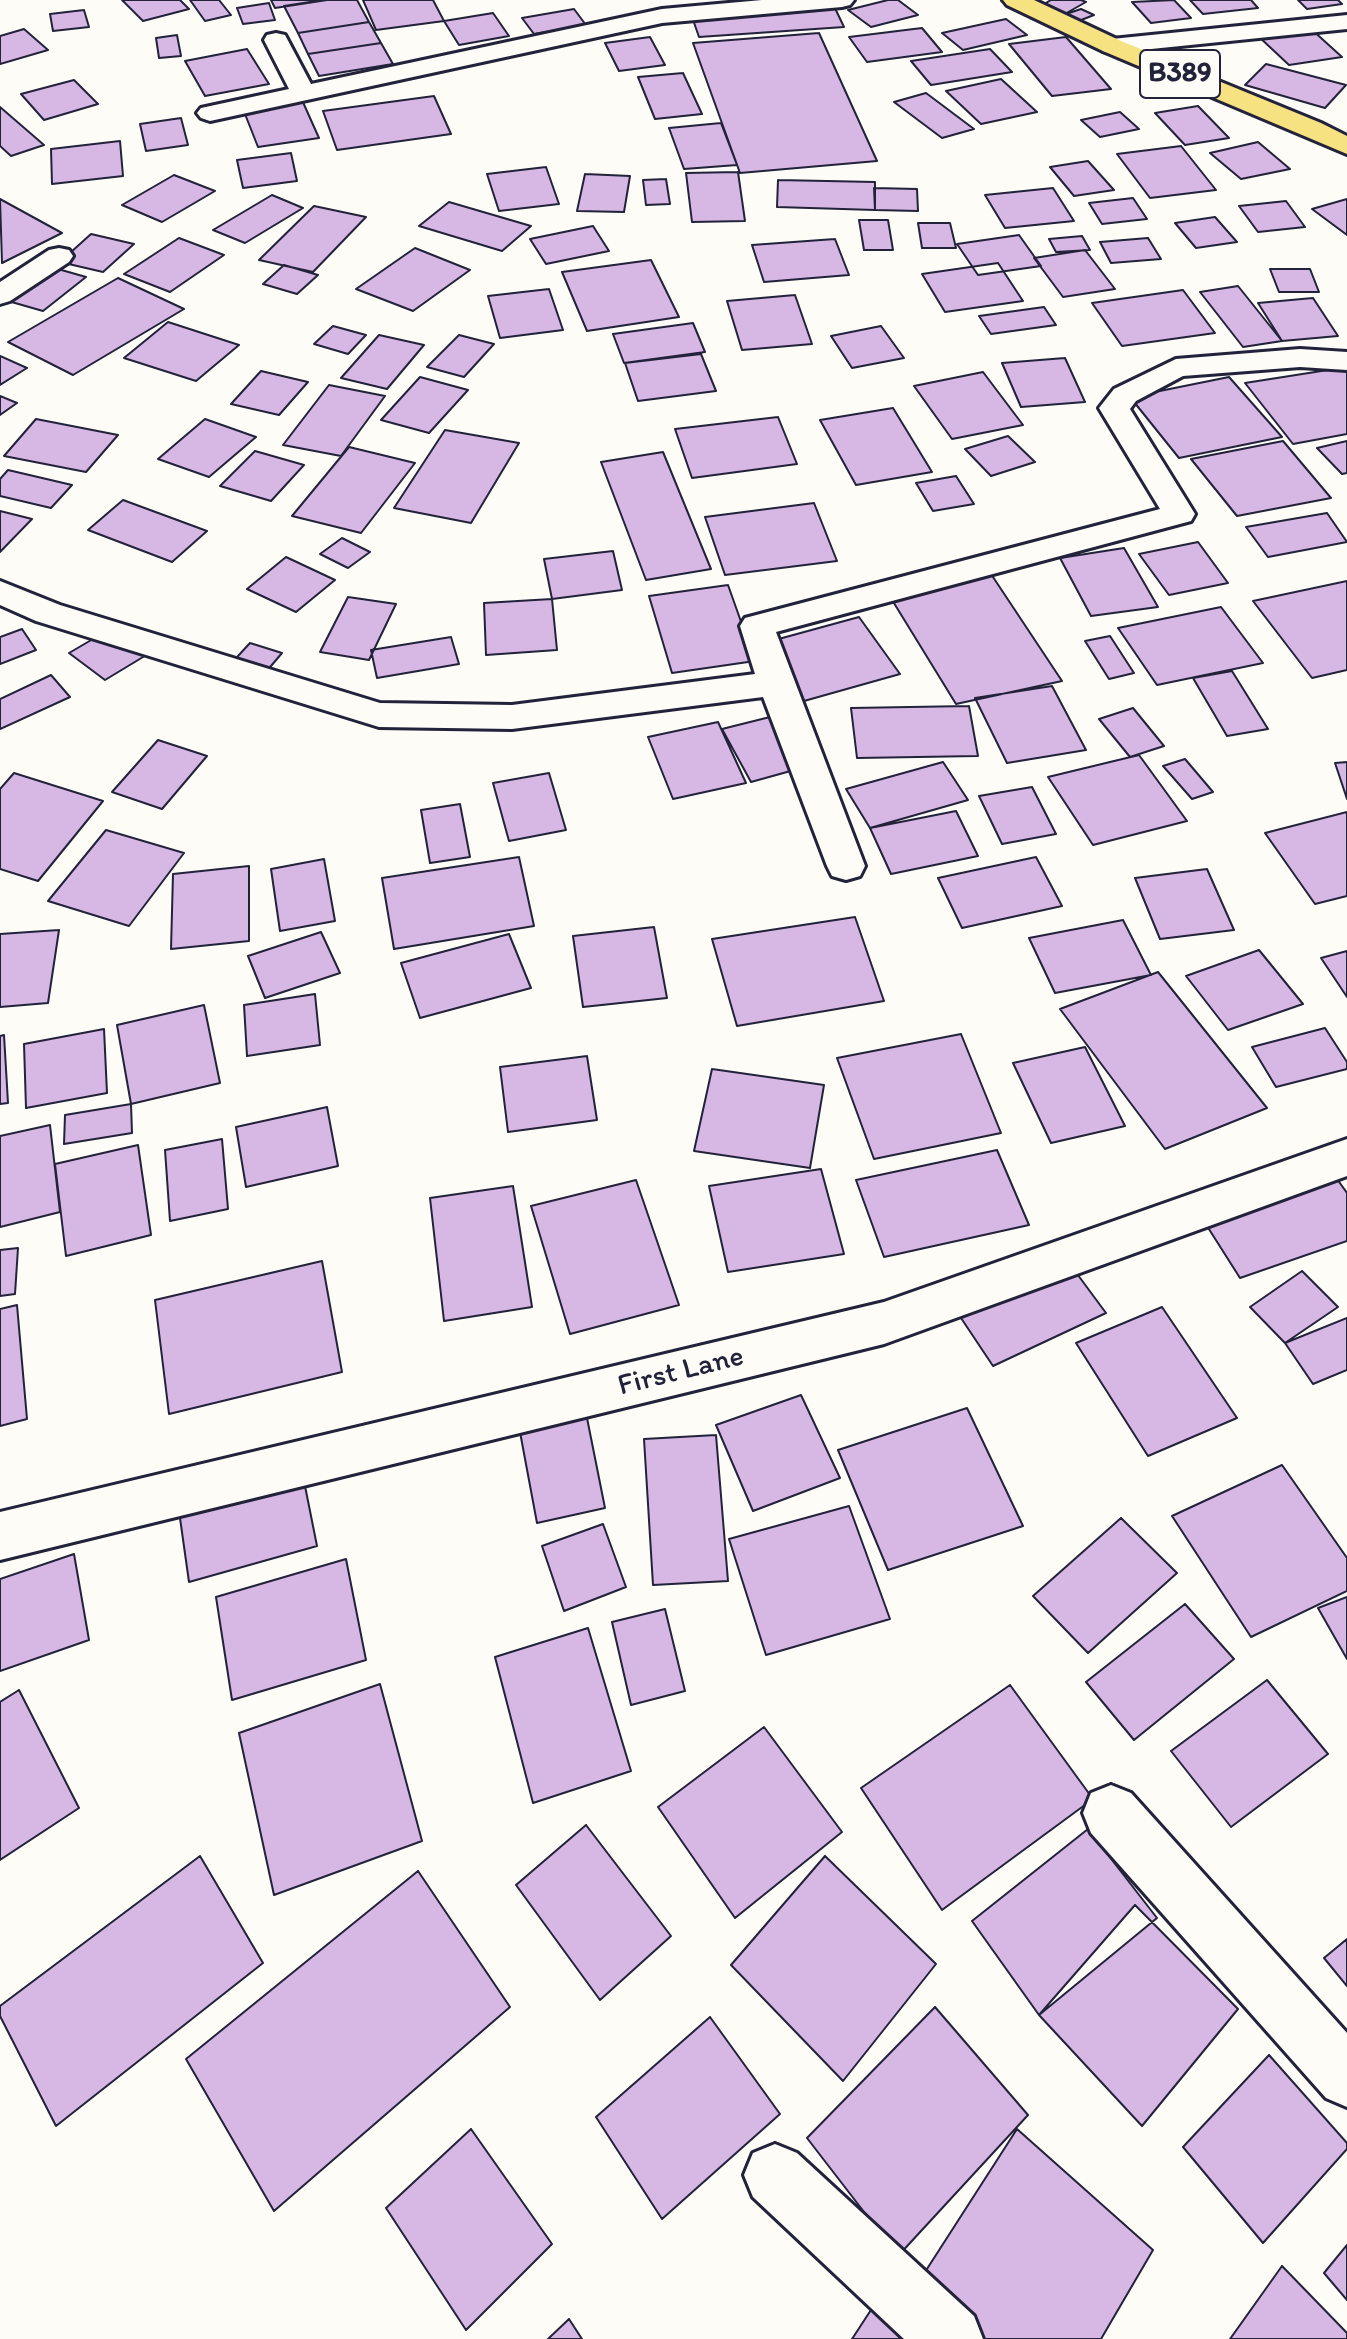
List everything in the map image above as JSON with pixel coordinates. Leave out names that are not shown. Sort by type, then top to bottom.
[{"type":"main road","name":"B389","points":[[1015,0],[1112,46],[1312,128],[1347,146]]},
{"type":"street","points":[[210,113],[662,16],[842,0]]},
{"type":"street","points":[[1112,46],[1347,22]]},
{"type":"street","points":[[276,40],[304,94]]},
{"type":"street","points":[[0,295],[59,256]]},
{"type":"street","points":[[846,866],[757,626],[1179,514],[1114,408],[1125,395],[1176,368],[1300,358],[1347,361]]},
{"type":"street","points":[[0,592],[48,613],[379,715],[512,717],[776,683]]},
{"type":"street","name":"First Lane","points":[[0,1536],[884,1323],[1347,1157]]},
{"type":"street","points":[[1111,1813],[1347,2077]]},
{"type":"street","points":[[775,2175],[951,2339]]},
{"type":"building","points":[[122,0],[180,0],[189,9],[143,21]]},
{"type":"building","points":[[190,0],[219,0],[231,15],[205,21]]},
{"type":"building","points":[[271,0],[327,0],[275,8]]},
{"type":"building","points":[[323,0],[357,0],[369,22],[298,33],[284,6]]},
{"type":"building","points":[[363,0],[433,0],[444,21],[376,30]]},
{"type":"building","points":[[898,0],[918,15],[871,27],[848,10]]},
{"type":"building","points":[[1051,0],[1086,2],[1063,15],[1039,7]]},
{"type":"building","points":[[1174,0],[1191,18],[1151,23],[1132,2]]},
{"type":"building","points":[[1190,0],[1251,0],[1258,8],[1203,14]]},
{"type":"building","points":[[1298,0],[1338,0],[1342,4],[1307,9]]},
{"type":"building","points":[[269,3],[275,20],[243,24],[237,8]]},
{"type":"building","points":[[833,4],[844,27],[699,37],[691,14]]},
{"type":"building","points":[[574,9],[586,25],[534,34],[522,18]]},
{"type":"building","points":[[1081,9],[1094,15],[1076,22],[1063,15]]},
{"type":"building","points":[[84,10],[89,27],[53,31],[50,14]]},
{"type":"building","points":[[493,13],[509,36],[459,45],[444,21]]},
{"type":"building","points":[[1006,19],[1027,35],[963,50],[942,33]]},
{"type":"building","points":[[369,22],[381,43],[308,54],[298,33]]},
{"type":"building","points":[[922,28],[942,52],[867,62],[849,37]]},
{"type":"building","points":[[1310,28],[1342,57],[1289,65],[1257,35]]},
{"type":"building","points":[[24,29],[48,50],[0,64],[0,36]]},
{"type":"building","points":[[819,33],[877,161],[740,173],[693,43]]},
{"type":"building","points":[[177,35],[181,56],[159,58],[156,38]]},
{"type":"building","points":[[650,37],[665,65],[619,71],[605,43]]},
{"type":"building","points":[[1066,37],[1111,89],[1052,96],[1009,44]]},
{"type":"building","points":[[381,43],[393,64],[319,76],[308,54]]},
{"type":"building","points":[[247,49],[269,84],[205,96],[185,61]]},
{"type":"building","points":[[990,49],[1012,72],[931,85],[911,61]]},
{"type":"building","points":[[1266,64],[1346,85],[1325,108],[1245,85]]},
{"type":"building","points":[[683,73],[702,114],[655,119],[638,77]]},
{"type":"building","points":[[1001,79],[1037,112],[981,124],[946,91]]},
{"type":"building","points":[[74,80],[98,104],[44,120],[21,94]]},
{"type":"building","points":[[926,93],[974,129],[942,138],[894,102]]},
{"type":"building","points":[[434,96],[451,134],[337,150],[323,111]]},
{"type":"building","points":[[302,100],[319,138],[258,147],[243,109]]},
{"type":"building","points":[[1198,106],[1229,138],[1185,145],[1155,113]]},
{"type":"building","points":[[0,107],[44,145],[11,156],[0,146]]},
{"type":"building","points":[[1120,112],[1139,129],[1100,137],[1081,120]]},
{"type":"building","points":[[181,118],[188,145],[146,151],[140,124]]},
{"type":"building","points":[[721,123],[737,165],[684,169],[669,128]]},
{"type":"building","points":[[120,141],[123,176],[52,184],[51,149]]},
{"type":"building","points":[[1258,142],[1290,169],[1241,179],[1210,153]]},
{"type":"building","points":[[1181,146],[1216,190],[1150,198],[1117,154]]},
{"type":"building","points":[[291,153],[297,181],[243,188],[237,160]]},
{"type":"building","points":[[1088,161],[1114,190],[1074,196],[1050,167]]},
{"type":"building","points":[[546,167],[559,204],[499,211],[487,174]]},
{"type":"building","points":[[738,172],[745,221],[692,222],[686,173]]},
{"type":"building","points":[[585,174],[630,176],[624,212],[577,211]]},
{"type":"building","points":[[174,175],[215,191],[162,222],[122,205]]},
{"type":"building","points":[[666,179],[670,204],[646,205],[643,180]]},
{"type":"building","points":[[778,180],[875,182],[875,210],[777,207]]},
{"type":"building","points":[[874,188],[917,189],[918,211],[875,210]]},
{"type":"building","points":[[1053,188],[1074,221],[1005,228],[985,195]]},
{"type":"building","points":[[272,195],[303,208],[245,243],[213,230]]},
{"type":"building","points":[[1133,198],[1147,219],[1102,224],[1089,203]]},
{"type":"building","points":[[0,199],[62,233],[2,263]]},
{"type":"building","points":[[1347,199],[1347,235],[1312,209]]},
{"type":"building","points":[[1286,201],[1305,227],[1258,232],[1239,206]]},
{"type":"building","points":[[449,202],[531,226],[502,251],[419,226]]},
{"type":"building","points":[[314,206],[366,217],[313,272],[259,260]]},
{"type":"building","points":[[1215,217],[1237,242],[1196,248],[1175,223]]},
{"type":"building","points":[[859,220],[888,220],[893,250],[864,250]]},
{"type":"building","points":[[918,223],[950,223],[956,248],[922,248]]},
{"type":"building","points":[[593,226],[609,251],[546,264],[530,239]]},
{"type":"building","points":[[91,234],[134,244],[103,272],[60,262]]},
{"type":"building","points":[[1019,235],[1041,266],[978,275],[957,244]]},
{"type":"building","points":[[1082,236],[1090,250],[1056,252],[1049,239]]},
{"type":"building","points":[[179,238],[224,255],[170,292],[124,274]]},
{"type":"building","points":[[1148,238],[1161,259],[1111,263],[1100,242]]},
{"type":"building","points":[[835,239],[849,275],[764,282],[752,245]]},
{"type":"building","points":[[415,248],[470,270],[413,311],[356,289]]},
{"type":"building","points":[[1085,250],[1115,289],[1063,297],[1034,258]]},
{"type":"building","points":[[651,260],[679,317],[587,331],[562,272]]},
{"type":"building","points":[[998,263],[1023,301],[945,312],[922,274]]},
{"type":"building","points":[[44,265],[86,277],[43,311],[1,299]]},
{"type":"building","points":[[284,265],[318,275],[297,294],[263,284]]},
{"type":"building","points":[[1270,269],[1310,269],[1319,292],[1279,292]]},
{"type":"building","points":[[118,278],[184,309],[73,375],[8,342]]},
{"type":"building","points":[[1238,286],[1282,341],[1243,347],[1200,292]]},
{"type":"building","points":[[549,289],[563,330],[500,338],[488,296]]},
{"type":"building","points":[[1183,290],[1215,333],[1122,346],[1092,303]]},
{"type":"building","points":[[795,295],[812,344],[742,350],[727,301]]},
{"type":"building","points":[[1313,298],[1338,336],[1282,341],[1258,303]]},
{"type":"building","points":[[1044,307],[1056,325],[991,334],[979,316]]},
{"type":"building","points":[[168,322],[239,345],[196,381],[124,358]]},
{"type":"building","points":[[693,323],[705,352],[624,363],[613,334]]},
{"type":"building","points":[[333,326],[366,335],[348,354],[314,344]]},
{"type":"building","points":[[881,326],[904,358],[852,368],[831,336]]},
{"type":"building","points":[[379,335],[424,345],[387,389],[341,378]]},
{"type":"building","points":[[459,335],[494,344],[464,377],[427,367]]},
{"type":"building","points":[[701,354],[716,391],[638,401],[625,363]]},
{"type":"building","points":[[0,356],[27,368],[0,385]]},
{"type":"building","points":[[1065,358],[1085,402],[1021,407],[1002,363]]},
{"type":"building","points":[[1347,367],[1347,434],[1293,444],[1245,383]]},
{"type":"building","points":[[261,371],[308,382],[279,415],[231,404]]},
{"type":"building","points":[[983,372],[1023,425],[952,439],[914,386]]},
{"type":"building","points":[[420,377],[468,390],[429,433],[381,420]]},
{"type":"building","points":[[1229,377],[1282,437],[1179,458],[1130,397]]},
{"type":"building","points":[[329,385],[385,396],[341,456],[283,445]]},
{"type":"building","points":[[0,396],[17,403],[0,415]]},
{"type":"building","points":[[893,408],[932,472],[856,485],[820,420]]},
{"type":"building","points":[[778,417],[797,464],[692,478],[675,429]]},
{"type":"building","points":[[36,419],[118,435],[86,472],[4,456]]},
{"type":"building","points":[[205,419],[256,437],[209,477],[158,459]]},
{"type":"building","points":[[445,430],[519,443],[471,523],[394,508]]},
{"type":"building","points":[[1008,436],[1035,462],[991,476],[965,449]]},
{"type":"building","points":[[1283,441],[1331,498],[1237,516],[1191,459]]},
{"type":"building","points":[[1347,441],[1347,473],[1342,474],[1317,448]]},
{"type":"building","points":[[349,447],[415,463],[361,533],[292,516]]},
{"type":"building","points":[[255,451],[304,465],[271,501],[220,486]]},
{"type":"building","points":[[663,452],[711,569],[646,580],[601,462]]},
{"type":"building","points":[[8,470],[72,485],[51,508],[0,496],[0,479]]},
{"type":"building","points":[[956,476],[974,504],[933,511],[916,483]]},
{"type":"building","points":[[123,500],[207,531],[172,562],[88,530]]},
{"type":"building","points":[[814,503],[837,561],[725,575],[705,517]]},
{"type":"building","points":[[0,511],[32,519],[0,552]]},
{"type":"building","points":[[1327,513],[1347,542],[1268,557],[1246,527]]},
{"type":"building","points":[[342,538],[370,552],[348,568],[320,554]]},
{"type":"building","points":[[1198,542],[1228,583],[1169,595],[1139,554]]},
{"type":"building","points":[[1124,548],[1158,607],[1091,616],[1060,558]]},
{"type":"building","points":[[613,551],[622,590],[552,599],[544,559]]},
{"type":"building","points":[[286,557],[335,580],[296,612],[247,589]]},
{"type":"building","points":[[991,574],[1062,681],[956,704],[889,595]]},
{"type":"building","points":[[1347,581],[1347,670],[1312,678],[1253,601]]},
{"type":"building","points":[[728,585],[755,661],[672,673],[649,596]]},
{"type":"building","points":[[348,597],[396,604],[369,660],[320,652]]},
{"type":"building","points":[[552,599],[557,650],[486,655],[484,603]]},
{"type":"building","points":[[1221,607],[1263,663],[1157,685],[1118,628]]},
{"type":"building","points":[[859,617],[900,674],[804,701],[764,643]]},
{"type":"building","points":[[117,625],[153,651],[105,680],[69,653]]},
{"type":"building","points":[[22,629],[36,650],[0,664],[0,637]]},
{"type":"building","points":[[1110,636],[1134,673],[1109,679],[1085,641]]},
{"type":"building","points":[[451,637],[459,664],[377,678],[371,650]]},
{"type":"building","points":[[250,643],[282,653],[260,679],[226,669]]},
{"type":"building","points":[[1232,671],[1268,729],[1227,736],[1193,678]]},
{"type":"building","points":[[51,675],[70,697],[0,729],[0,699]]},
{"type":"building","points":[[1052,686],[1086,750],[1007,763],[975,698]]},
{"type":"building","points":[[969,706],[978,756],[857,758],[851,708]]},
{"type":"building","points":[[1133,708],[1164,746],[1130,757],[1099,719]]},
{"type":"building","points":[[774,716],[805,767],[751,782],[722,729]]},
{"type":"building","points":[[718,722],[746,783],[673,799],[648,737]]},
{"type":"building","points":[[158,740],[207,756],[162,809],[112,792]]},
{"type":"building","points":[[1139,755],[1187,821],[1093,845],[1048,777]]},
{"type":"building","points":[[1185,759],[1213,792],[1192,799],[1163,766]]},
{"type":"building","points":[[943,762],[968,800],[870,828],[846,789]]},
{"type":"building","points":[[1347,762],[1347,799],[1335,763]]},
{"type":"building","points":[[14,773],[103,801],[38,881],[0,869],[0,789]]},
{"type":"building","points":[[549,773],[566,830],[509,841],[493,783]]},
{"type":"building","points":[[1032,787],[1056,834],[1002,844],[979,796]]},
{"type":"building","points":[[460,804],[470,857],[430,863],[421,810]]},
{"type":"building","points":[[956,811],[978,856],[891,874],[870,828]]},
{"type":"building","points":[[1347,812],[1347,896],[1315,904],[1265,833]]},
{"type":"building","points":[[106,830],[184,853],[129,926],[48,901]]},
{"type":"building","points":[[519,857],[534,926],[394,949],[382,878]]},
{"type":"building","points":[[1036,857],[1062,906],[962,928],[938,878]]},
{"type":"building","points":[[324,859],[335,921],[280,931],[271,869]]},
{"type":"building","points":[[249,866],[249,941],[171,949],[173,874]]},
{"type":"building","points":[[1207,869],[1234,930],[1160,939],[1135,878]]},
{"type":"building","points":[[855,917],[884,1001],[737,1026],[712,939]]},
{"type":"building","points":[[1123,920],[1151,975],[1055,993],[1029,938]]},
{"type":"building","points":[[654,927],[667,998],[583,1007],[573,936]]},
{"type":"building","points":[[59,930],[48,1003],[0,1007],[0,934]]},
{"type":"building","points":[[321,932],[340,973],[265,998],[248,956]]},
{"type":"building","points":[[509,934],[531,988],[420,1018],[401,963]]},
{"type":"building","points":[[1259,950],[1303,1004],[1228,1030],[1186,976]]},
{"type":"building","points":[[1347,951],[1347,997],[1321,958]]},
{"type":"building","points":[[1158,972],[1267,1108],[1165,1149],[1060,1009]]},
{"type":"building","points":[[315,994],[320,1045],[247,1056],[244,1005]]},
{"type":"building","points":[[204,1005],[220,1083],[131,1104],[117,1025]]},
{"type":"building","points":[[1325,1028],[1347,1062],[1347,1069],[1276,1087],[1252,1047]]},
{"type":"building","points":[[104,1029],[107,1093],[26,1108],[24,1044]]},
{"type":"building","points":[[961,1034],[1001,1133],[874,1159],[837,1058]]},
{"type":"building","points":[[4,1035],[8,1103],[0,1104],[0,1036]]},
{"type":"building","points":[[1085,1047],[1125,1126],[1051,1143],[1013,1063]]},
{"type":"building","points":[[587,1056],[597,1120],[508,1132],[500,1067]]},
{"type":"building","points":[[712,1069],[824,1085],[810,1168],[694,1151]]},
{"type":"building","points":[[131,1104],[132,1133],[64,1144],[65,1115]]},
{"type":"building","points":[[327,1107],[338,1166],[246,1187],[236,1127]]},
{"type":"building","points":[[50,1125],[60,1212],[0,1227],[0,1136]]},
{"type":"building","points":[[222,1139],[228,1209],[170,1221],[165,1150]]},
{"type":"building","points":[[138,1145],[151,1235],[66,1256],[55,1164]]},
{"type":"building","points":[[997,1150],[1029,1225],[884,1257],[856,1180]]},
{"type":"building","points":[[821,1169],[844,1254],[728,1272],[709,1186]]},
{"type":"building","points":[[1332,1172],[1347,1193],[1347,1241],[1240,1278],[1200,1215]]},
{"type":"building","points":[[636,1180],[679,1305],[570,1334],[531,1206]]},
{"type":"building","points":[[513,1186],[532,1307],[444,1321],[430,1198]]},
{"type":"building","points":[[18,1248],[15,1294],[0,1296],[0,1250]]},
{"type":"building","points":[[322,1261],[342,1372],[169,1414],[155,1300]]},
{"type":"building","points":[[1072,1267],[1106,1313],[993,1366],[961,1318]]},
{"type":"building","points":[[1302,1271],[1338,1307],[1285,1343],[1250,1307]]},
{"type":"building","points":[[17,1305],[27,1419],[0,1426],[0,1309]]},
{"type":"building","points":[[1162,1307],[1237,1418],[1148,1456],[1076,1343]]},
{"type":"building","points":[[1347,1318],[1347,1370],[1313,1384],[1285,1343]]},
{"type":"building","points":[[801,1395],[840,1478],[753,1511],[716,1425]]},
{"type":"building","points":[[584,1403],[605,1508],[537,1523],[517,1416]]},
{"type":"building","points":[[967,1408],[1023,1526],[888,1570],[838,1450]]},
{"type":"building","points":[[716,1435],[728,1581],[653,1585],[644,1439]]},
{"type":"building","points":[[1282,1465],[1347,1558],[1347,1591],[1251,1637],[1172,1516]]},
{"type":"building","points":[[303,1476],[317,1546],[189,1582],[179,1511]]},
{"type":"building","points":[[849,1506],[890,1619],[766,1655],[729,1539]]},
{"type":"building","points":[[1121,1518],[1177,1573],[1088,1653],[1033,1596]]},
{"type":"building","points":[[603,1524],[626,1587],[564,1611],[542,1546]]},
{"type":"building","points":[[74,1554],[89,1640],[0,1671],[0,1579]]},
{"type":"building","points":[[346,1559],[366,1660],[232,1700],[216,1597]]},
{"type":"building","points":[[1347,1597],[1347,1659],[1318,1608]]},
{"type":"building","points":[[1185,1604],[1234,1659],[1134,1740],[1086,1682]]},
{"type":"building","points":[[665,1609],[685,1691],[631,1705],[612,1622]]},
{"type":"building","points":[[588,1628],[631,1771],[533,1803],[495,1657]]},
{"type":"building","points":[[1267,1680],[1328,1754],[1231,1827],[1171,1751]]},
{"type":"building","points":[[380,1684],[422,1841],[274,1895],[239,1733]]},
{"type":"building","points":[[1010,1685],[1093,1799],[942,1910],[861,1788]]},
{"type":"building","points":[[19,1690],[79,1808],[0,1860],[0,1702]]},
{"type":"building","points":[[764,1727],[842,1832],[735,1918],[658,1807]]},
{"type":"building","points":[[586,1825],[671,1936],[600,2000],[516,1885]]},
{"type":"building","points":[[1088,1829],[1157,1918],[1039,2015],[972,1921]]},
{"type":"building","points":[[200,1856],[263,1963],[56,2126],[0,2016],[0,2006]]},
{"type":"building","points":[[825,1856],[936,1964],[843,2081],[731,1965]]},
{"type":"building","points":[[418,1871],[510,2007],[274,2211],[186,2059]]},
{"type":"building","points":[[1135,1905],[1238,2009],[1142,2126],[1039,2015]]},
{"type":"building","points":[[1347,1939],[1347,1986],[1324,1958]]},
{"type":"building","points":[[935,2007],[1028,2115],[898,2256],[807,2138]]},
{"type":"building","points":[[710,2017],[780,2114],[662,2219],[596,2117]]},
{"type":"building","points":[[1269,2055],[1347,2143],[1347,2149],[1263,2243],[1183,2147]]},
{"type":"building","points":[[471,2129],[552,2244],[466,2330],[386,2208]]},
{"type":"building","points":[[1017,2129],[1153,2250],[1101,2339],[972,2339],[916,2286]]},
{"type":"building","points":[[1347,2245],[1347,2300],[1324,2273]]},
{"type":"building","points":[[1282,2266],[1347,2333],[1347,2339],[1230,2339]]},
{"type":"building","points":[[882,2293],[931,2339],[852,2339]]},
{"type":"building","points":[[569,2319],[582,2339],[548,2339]]}]
